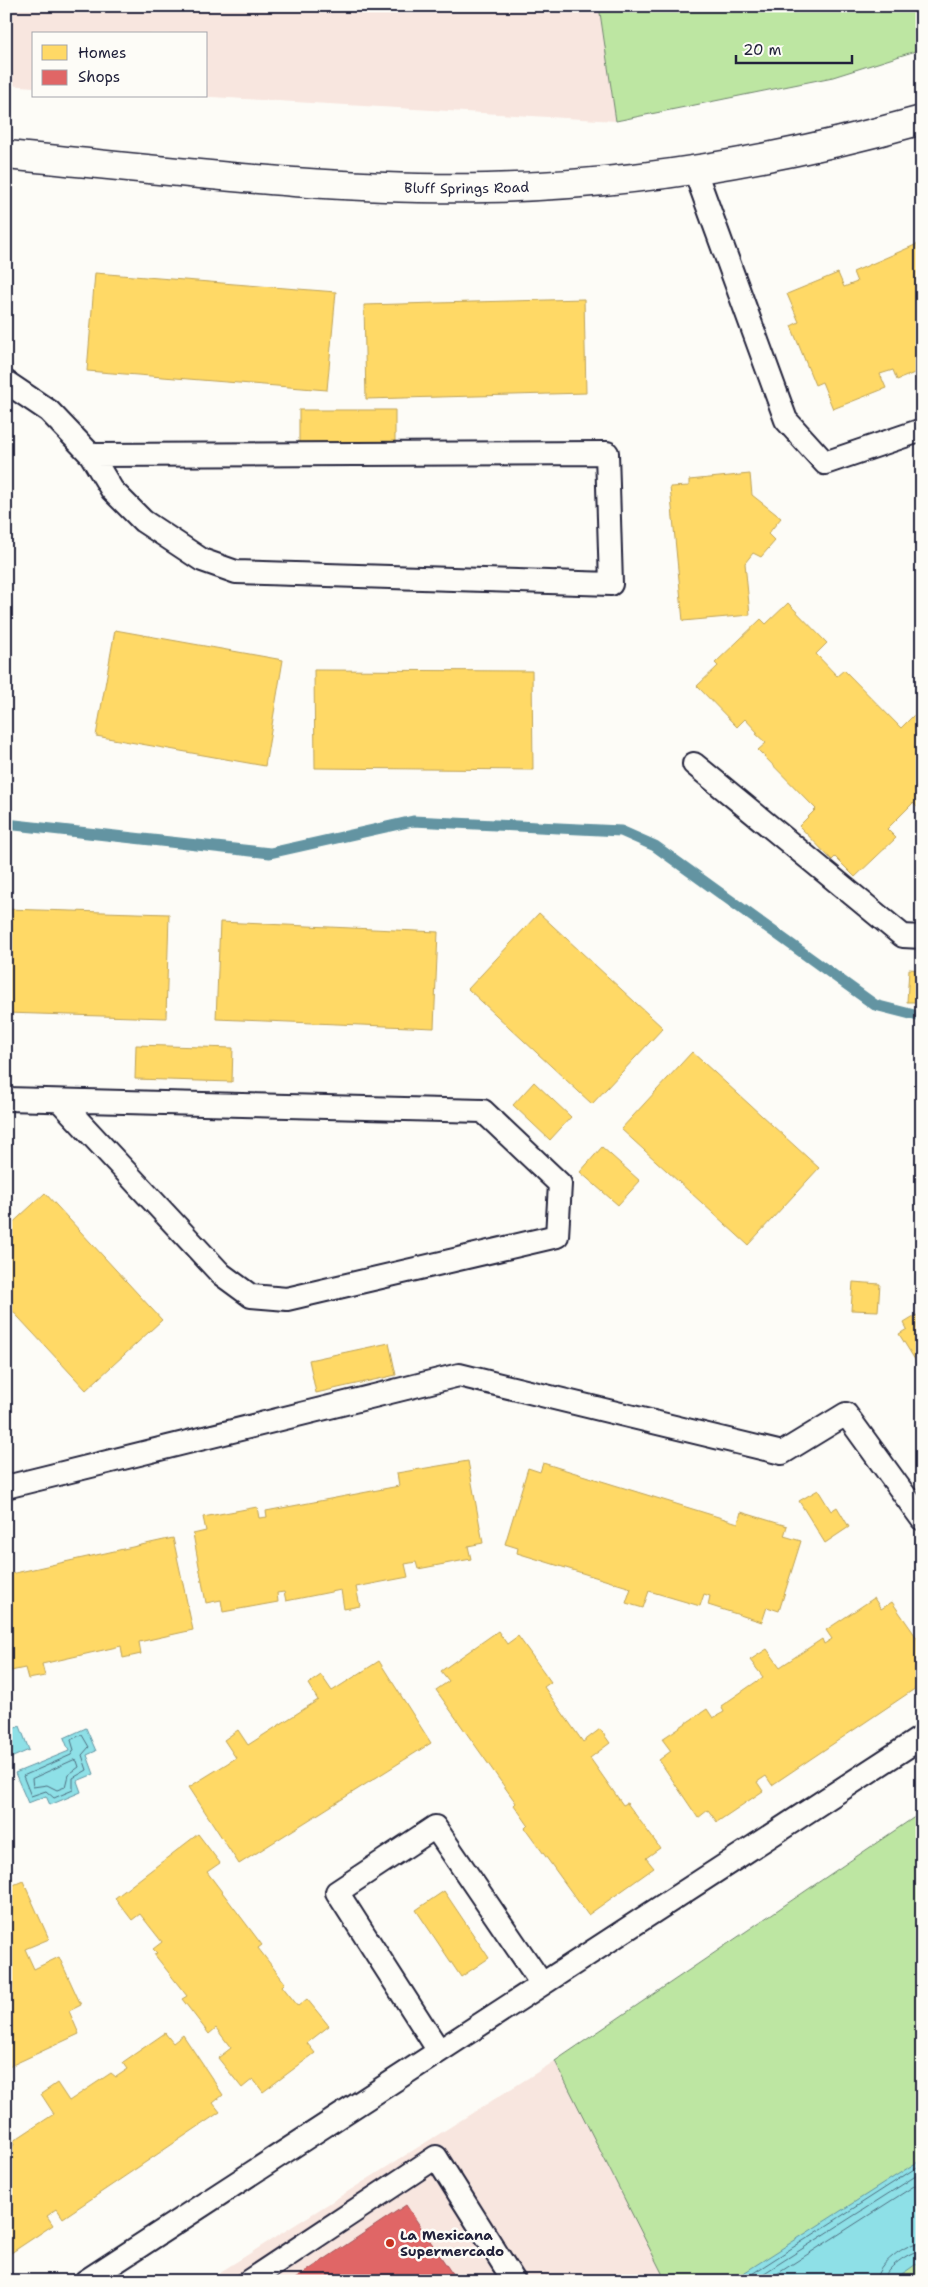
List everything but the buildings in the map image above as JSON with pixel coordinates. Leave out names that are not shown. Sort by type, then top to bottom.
[{"type":"street","name":"Bluff Springs Road","points":[[6,155],[314,183],[400,188],[487,188],[562,185],[694,170],[794,152],[922,120]]},
{"type":"lane","points":[[694,170],[786,420],[825,463],[922,430]]},
{"type":"lane","points":[[6,382],[49,411],[91,456],[112,490],[143,521],[202,560],[236,572],[611,584],[607,453],[91,456]]},
{"type":"lane","points":[[694,764],[903,936],[922,937]]},
{"type":"lane","points":[[6,1099],[60,1100],[483,1111],[560,1184],[557,1236],[287,1299],[251,1296],[221,1274],[60,1100]]},
{"type":"lane","points":[[6,1488],[459,1375],[782,1453],[846,1414],[922,1519]]},
{"type":"lane","points":[[86,2281],[922,1737]]},
{"type":"lane","points":[[439,2052],[337,1892],[435,1827],[542,1984]]},
{"type":"lane","points":[[250,2281],[436,2157],[514,2281]]},
{"type":"shaded area","points":[[6,6],[599,6],[616,121],[208,97],[208,32],[32,32],[32,87],[6,85]]},
{"type":"shaded area","points":[[555,2061],[666,2281],[206,2281]]},
{"type":"green space","points":[[599,6],[922,6],[922,49],[833,77],[616,121]]},
{"type":"green space","points":[[922,1812],[922,2281],[666,2281],[555,2061]]},
{"type":"water","points":[[20,1726],[29,1750],[6,1760],[6,1732]]},
{"type":"water","points":[[86,1728],[96,1751],[87,1755],[94,1774],[77,1781],[81,1792],[50,1805],[46,1796],[28,1803],[15,1773],[69,1751],[64,1738]]},
{"type":"water","points":[[922,2159],[922,2260],[892,2281],[731,2281]]},
{"type":"waterway","points":[[6,824],[270,853],[413,821],[621,831],[655,846],[875,1005],[922,1017]]},
{"type":"place","name":"La Mexicana Supermercado","points":[[390,2243]]}]
